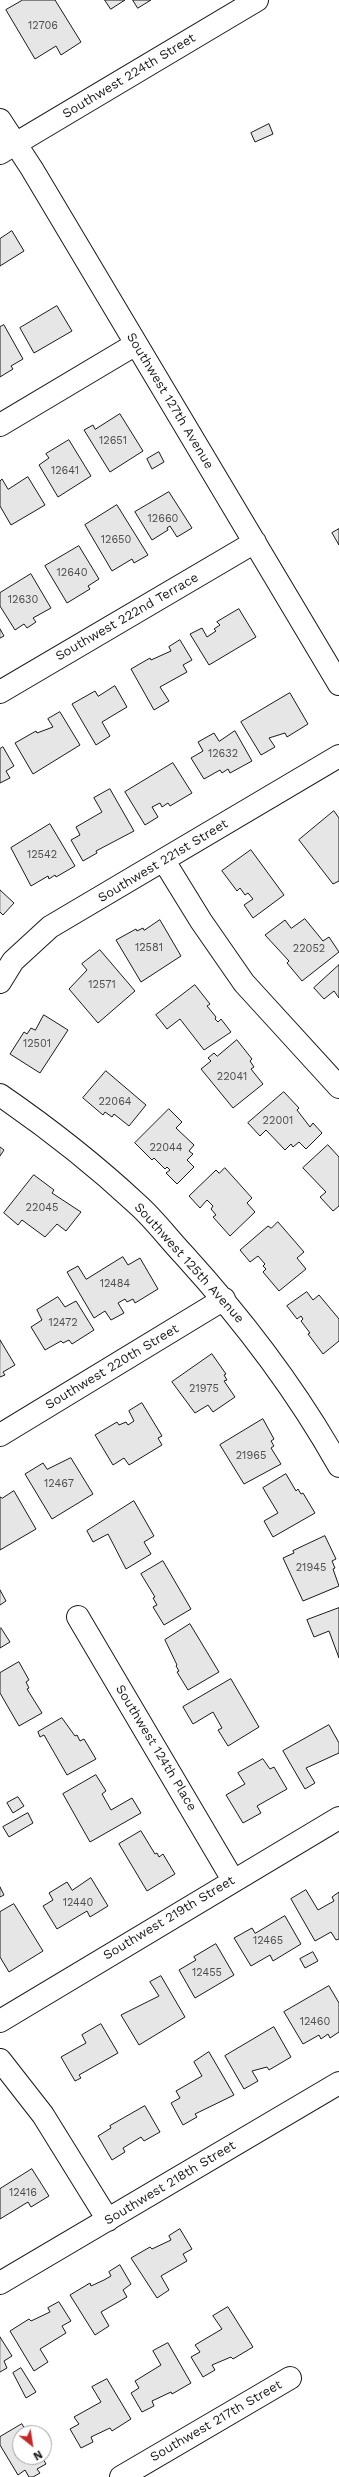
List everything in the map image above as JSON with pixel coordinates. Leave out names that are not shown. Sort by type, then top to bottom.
[{"type":"street","name":"Southwest 224th Street","points":[[8,148],[257,0]]},
{"type":"street","name":"Southwest 127th Avenue","points":[[0,120],[8,148],[136,344],[254,542],[338,678]]},
{"type":"street","points":[[0,425],[136,344]]},
{"type":"street","name":"Southwest 222nd Terrace","points":[[0,692],[254,542]]},
{"type":"street","name":"Southwest 221st Street","points":[[0,982],[13,960],[50,927],[164,861],[339,756]]},
{"type":"street","points":[[164,861],[201,921],[244,982],[339,1087]]},
{"type":"street","name":"Southwest 125th Avenue","points":[[0,1095],[57,1134],[138,1204],[224,1299],[317,1426],[339,1466]]},
{"type":"street","name":"Southwest 220th Street","points":[[0,1435],[224,1299]]},
{"type":"street","name":"Southwest 124th Place","points":[[78,1617],[233,1880]]},
{"type":"street","name":"Southwest 219th Street","points":[[0,2020],[339,1818]]},
{"type":"street","points":[[0,2060],[43,2115],[108,2220]]},
{"type":"street","name":"Southwest 218th Street","points":[[0,2284],[339,2083]]},
{"type":"street","name":"Southwest 217th Street","points":[[121,2477],[290,2378]]},
{"type":"building","points":[[23,0],[55,0],[81,42],[61,55],[56,46],[35,59],[6,10]]},
{"type":"building","points":[[105,0],[125,0],[111,9]]},
{"type":"building","points":[[133,0],[151,0],[138,8]]},
{"type":"building","points":[[269,124],[273,134],[255,142],[251,133]]},
{"type":"building","points":[[12,231],[24,251],[0,266],[0,239]]},
{"type":"building","points":[[57,306],[72,331],[34,353],[20,328]]},
{"type":"building","points":[[4,325],[23,359],[11,366],[13,369],[0,377],[0,327]]},
{"type":"building","points":[[120,414],[143,451],[110,472],[84,430],[93,425],[95,429]]},
{"type":"building","points":[[69,440],[91,476],[58,497],[39,465],[49,458],[46,454]]},
{"type":"building","points":[[159,452],[164,462],[152,469],[147,459]]},
{"type":"building","points":[[28,477],[45,505],[11,525],[0,506],[0,481],[2,479],[8,489]]},
{"type":"building","points":[[169,492],[192,528],[177,537],[170,526],[167,528],[168,530],[152,540],[135,512]]},
{"type":"building","points":[[117,505],[148,555],[134,563],[132,559],[112,571],[85,525]]},
{"type":"building","points":[[339,529],[339,545],[332,533]]},
{"type":"building","points":[[79,546],[99,579],[88,586],[90,589],[67,603],[45,566]]},
{"type":"building","points":[[31,574],[51,608],[33,618],[36,622],[27,628],[24,624],[15,630],[0,606],[0,593]]},
{"type":"building","points":[[239,609],[256,637],[209,665],[190,634],[202,628],[207,637],[216,631],[214,629],[220,625],[217,622]]},
{"type":"building","points":[[0,629],[4,636],[0,638]]},
{"type":"building","points":[[180,640],[192,660],[183,665],[187,672],[160,687],[169,701],[154,710],[131,669],[150,658],[151,660],[171,651],[169,647]]},
{"type":"building","points":[[115,686],[127,707],[102,722],[110,736],[96,745],[72,704],[95,691],[98,696]]},
{"type":"building","points":[[290,693],[308,724],[287,737],[285,733],[269,738],[275,747],[261,755],[241,722]]},
{"type":"building","points":[[60,712],[80,745],[33,774],[15,743],[36,731],[37,733],[53,727],[48,719]]},
{"type":"building","points":[[235,731],[252,761],[230,773],[228,769],[222,773],[220,770],[204,779],[191,758],[203,751],[198,742],[214,733],[219,741]]},
{"type":"building","points":[[3,747],[14,766],[6,771],[10,778],[0,783],[0,749]]},
{"type":"building","points":[[173,763],[192,793],[170,806],[168,803],[162,807],[160,803],[152,807],[158,817],[145,825],[125,792]]},
{"type":"building","points":[[110,789],[134,831],[96,851],[97,853],[83,861],[71,840],[80,835],[76,827],[102,812],[94,798]]},
{"type":"building","points":[[334,811],[339,818],[339,881],[333,884],[299,840]]},
{"type":"building","points":[[50,824],[75,866],[56,877],[55,875],[49,879],[48,876],[31,886],[11,848]]},
{"type":"building","points":[[251,850],[284,895],[253,918],[244,905],[253,899],[248,893],[245,895],[240,888],[237,891],[222,871]]},
{"type":"building","points":[[0,890],[14,903],[3,915],[0,912]]},
{"type":"building","points":[[305,919],[323,941],[329,937],[339,952],[302,981],[287,963],[289,961],[265,935],[285,920],[291,928]]},
{"type":"building","points":[[160,920],[181,956],[141,982],[116,940],[136,929],[137,931],[143,928],[144,930]]},
{"type":"building","points":[[100,950],[135,991],[98,1023],[69,989],[87,970],[82,964]]},
{"type":"building","points":[[339,965],[339,998],[334,991],[324,999],[314,988]]},
{"type":"building","points":[[195,985],[210,1004],[207,1006],[216,1017],[215,1019],[218,1022],[221,1019],[231,1032],[204,1050],[180,1019],[167,1029],[156,1015]]},
{"type":"building","points":[[44,1015],[68,1030],[40,1073],[10,1054],[24,1032],[27,1034],[31,1028],[35,1030]]},
{"type":"building","points":[[237,1040],[252,1059],[250,1061],[254,1067],[251,1069],[263,1084],[233,1108],[201,1069],[211,1061],[208,1058],[214,1053],[217,1056]]},
{"type":"building","points":[[106,1071],[146,1105],[129,1126],[114,1114],[112,1117],[105,1112],[103,1115],[83,1098]]},
{"type":"building","points":[[284,1092],[299,1108],[297,1110],[310,1127],[313,1123],[322,1133],[306,1149],[299,1142],[293,1147],[291,1144],[285,1150],[266,1130],[260,1136],[248,1123]]},
{"type":"building","points":[[169,1109],[182,1122],[176,1128],[194,1145],[189,1151],[193,1154],[187,1160],[194,1167],[177,1184],[166,1173],[170,1170],[167,1167],[165,1169],[154,1158],[152,1160],[135,1143]]},
{"type":"building","points":[[328,1145],[339,1157],[339,1206],[333,1211],[320,1197],[326,1192],[303,1168]]},
{"type":"building","points":[[0,1147],[4,1150],[0,1156]]},
{"type":"building","points":[[225,1168],[252,1198],[247,1203],[255,1212],[230,1236],[213,1217],[216,1215],[211,1209],[213,1206],[207,1200],[200,1208],[189,1196],[216,1170],[219,1173]]},
{"type":"building","points":[[34,1175],[54,1190],[52,1193],[81,1212],[66,1231],[57,1224],[45,1237],[22,1220],[18,1225],[4,1213]]},
{"type":"building","points":[[278,1222],[304,1252],[297,1258],[306,1269],[279,1291],[263,1272],[266,1269],[263,1266],[265,1264],[258,1256],[250,1262],[240,1250],[268,1226],[271,1228]]},
{"type":"building","points":[[123,1257],[128,1265],[140,1258],[158,1289],[135,1303],[133,1299],[127,1302],[125,1299],[118,1303],[124,1313],[111,1320],[105,1311],[94,1318],[67,1272],[78,1266],[86,1279]]},
{"type":"building","points":[[307,1292],[313,1300],[319,1295],[339,1319],[339,1341],[323,1354],[308,1334],[310,1333],[301,1321],[303,1319],[301,1316],[297,1319],[287,1306]]},
{"type":"building","points":[[58,1297],[65,1307],[76,1301],[94,1330],[72,1344],[69,1340],[63,1343],[61,1341],[45,1350],[31,1327],[42,1320],[37,1310]]},
{"type":"building","points":[[0,1340],[15,1365],[3,1372],[5,1375],[0,1377]]},
{"type":"building","points":[[212,1354],[226,1374],[224,1375],[227,1380],[224,1381],[235,1397],[213,1412],[208,1405],[195,1413],[172,1382]]},
{"type":"building","points":[[142,1403],[162,1436],[158,1438],[162,1445],[129,1465],[124,1458],[113,1465],[95,1435],[117,1422],[119,1425],[126,1422],[128,1425],[134,1421],[129,1411]]},
{"type":"building","points":[[263,1419],[274,1439],[271,1441],[274,1446],[271,1448],[281,1464],[244,1484],[220,1445]]},
{"type":"building","points":[[71,1458],[93,1494],[52,1519],[25,1474],[43,1463],[47,1469]]},
{"type":"building","points":[[286,1474],[296,1491],[298,1489],[301,1494],[303,1493],[315,1513],[273,1537],[264,1521],[278,1513],[263,1488]]},
{"type":"building","points":[[14,1491],[36,1529],[0,1550],[0,1497],[2,1498]]},
{"type":"building","points":[[134,1501],[154,1536],[144,1542],[151,1554],[126,1569],[108,1534],[93,1542],[87,1531]]},
{"type":"building","points":[[325,1536],[336,1559],[332,1561],[339,1586],[303,1601],[283,1558],[294,1553],[293,1551]]},
{"type":"building","points":[[163,1561],[191,1609],[164,1625],[153,1607],[157,1605],[153,1598],[155,1597],[141,1574]]},
{"type":"building","points":[[0,1590],[6,1601],[0,1605]]},
{"type":"building","points":[[339,1608],[339,1658],[329,1631],[314,1637],[307,1620]]},
{"type":"building","points":[[190,1624],[219,1672],[188,1690],[177,1672],[179,1671],[176,1666],[177,1665],[165,1640]]},
{"type":"building","points":[[1,1628],[10,1642],[0,1648],[0,1629]]},
{"type":"building","points":[[19,1662],[29,1680],[26,1682],[29,1688],[27,1689],[42,1713],[19,1726],[0,1693],[0,1673]]},
{"type":"building","points":[[231,1679],[259,1727],[228,1746],[218,1730],[222,1728],[213,1712],[193,1724],[183,1707]]},
{"type":"building","points":[[62,1718],[75,1736],[77,1735],[80,1741],[84,1739],[96,1759],[67,1775],[44,1735],[40,1737],[38,1732]]},
{"type":"building","points":[[329,1725],[339,1743],[339,1753],[306,1768],[315,1783],[305,1789],[283,1751]]},
{"type":"building","points":[[263,1759],[270,1769],[274,1767],[287,1789],[257,1806],[261,1813],[243,1823],[226,1795],[245,1784],[238,1773]]},
{"type":"building","points":[[96,1775],[106,1791],[102,1794],[111,1810],[132,1798],[141,1813],[90,1842],[63,1794]]},
{"type":"building","points":[[18,1797],[24,1806],[13,1813],[7,1803]]},
{"type":"building","points":[[28,1813],[33,1823],[9,1837],[3,1827]]},
{"type":"building","points":[[141,1831],[155,1854],[157,1853],[159,1857],[163,1854],[175,1874],[147,1891],[119,1844]]},
{"type":"building","points":[[91,1878],[108,1906],[90,1917],[87,1911],[57,1929],[43,1906],[53,1900],[49,1893],[67,1882],[72,1890]]},
{"type":"building","points":[[0,1887],[4,1895],[0,1897]]},
{"type":"building","points":[[306,1890],[318,1910],[334,1901],[332,1897],[339,1892],[339,1939],[336,1940],[331,1932],[315,1941],[291,1899]]},
{"type":"building","points":[[14,1904],[43,1951],[9,1972],[0,1957],[0,1912]]},
{"type":"building","points":[[285,1916],[301,1944],[273,1961],[270,1955],[251,1966],[234,1938],[252,1928],[255,1933]]},
{"type":"building","points":[[216,1944],[234,1975],[195,1998],[179,1970],[196,1960],[194,1957]]},
{"type":"building","points":[[313,1952],[318,1961],[305,1968],[300,1959]]},
{"type":"building","points":[[161,1976],[185,2017],[139,2045],[121,2015],[159,1996],[150,1982]]},
{"type":"building","points":[[329,1986],[339,2003],[339,2032],[330,2038],[328,2034],[321,2039],[319,2035],[303,2044],[284,2012]]},
{"type":"building","points":[[101,2024],[118,2053],[79,2075],[81,2078],[75,2081],[61,2057],[86,2043],[82,2035]]},
{"type":"building","points":[[274,2027],[291,2057],[269,2070],[267,2067],[252,2071],[258,2081],[244,2089],[225,2056]]},
{"type":"building","points":[[209,2052],[234,2095],[195,2114],[197,2117],[183,2125],[171,2103],[180,2098],[176,2091],[202,2076],[194,2062]]},
{"type":"building","points":[[145,2106],[160,2132],[144,2141],[141,2137],[123,2148],[125,2152],[112,2160],[98,2136],[111,2128],[110,2126]]},
{"type":"building","points":[[32,2169],[49,2196],[31,2207],[28,2202],[0,2219],[0,2189]]},
{"type":"building","points":[[180,2229],[192,2249],[183,2254],[187,2261],[161,2276],[169,2290],[157,2298],[131,2258],[150,2247],[152,2249],[171,2240],[169,2236]]},
{"type":"building","points":[[120,2265],[131,2284],[123,2290],[127,2297],[101,2312],[109,2326],[95,2335],[70,2295],[90,2283],[91,2286],[111,2276],[109,2272]]},
{"type":"building","points":[[59,2302],[71,2321],[62,2326],[66,2333],[40,2349],[48,2362],[34,2371],[10,2331],[29,2319],[31,2321],[50,2312],[48,2308]]},
{"type":"building","points":[[228,2307],[253,2347],[233,2359],[231,2357],[212,2365],[215,2370],[203,2377],[191,2357],[200,2352],[195,2345],[222,2329],[213,2316]]},
{"type":"building","points":[[0,2337],[12,2356],[4,2361],[7,2368],[0,2372]]},
{"type":"building","points":[[168,2343],[191,2383],[172,2394],[171,2392],[152,2401],[154,2406],[142,2412],[131,2393],[139,2388],[135,2381],[161,2365],[153,2351]]},
{"type":"building","points":[[21,2368],[36,2392],[26,2398],[13,2373]]},
{"type":"building","points":[[107,2379],[131,2419],[112,2431],[110,2428],[91,2437],[93,2442],[81,2448],[70,2429],[79,2424],[74,2417],[101,2402],[92,2387]]},
{"type":"building","points":[[12,2430],[12,2465],[0,2445],[0,2437]]},
{"type":"building","points":[[12,2465],[44,2465],[37,2469],[40,2473],[33,2477],[29,2477],[25,2470],[18,2475]]}]
